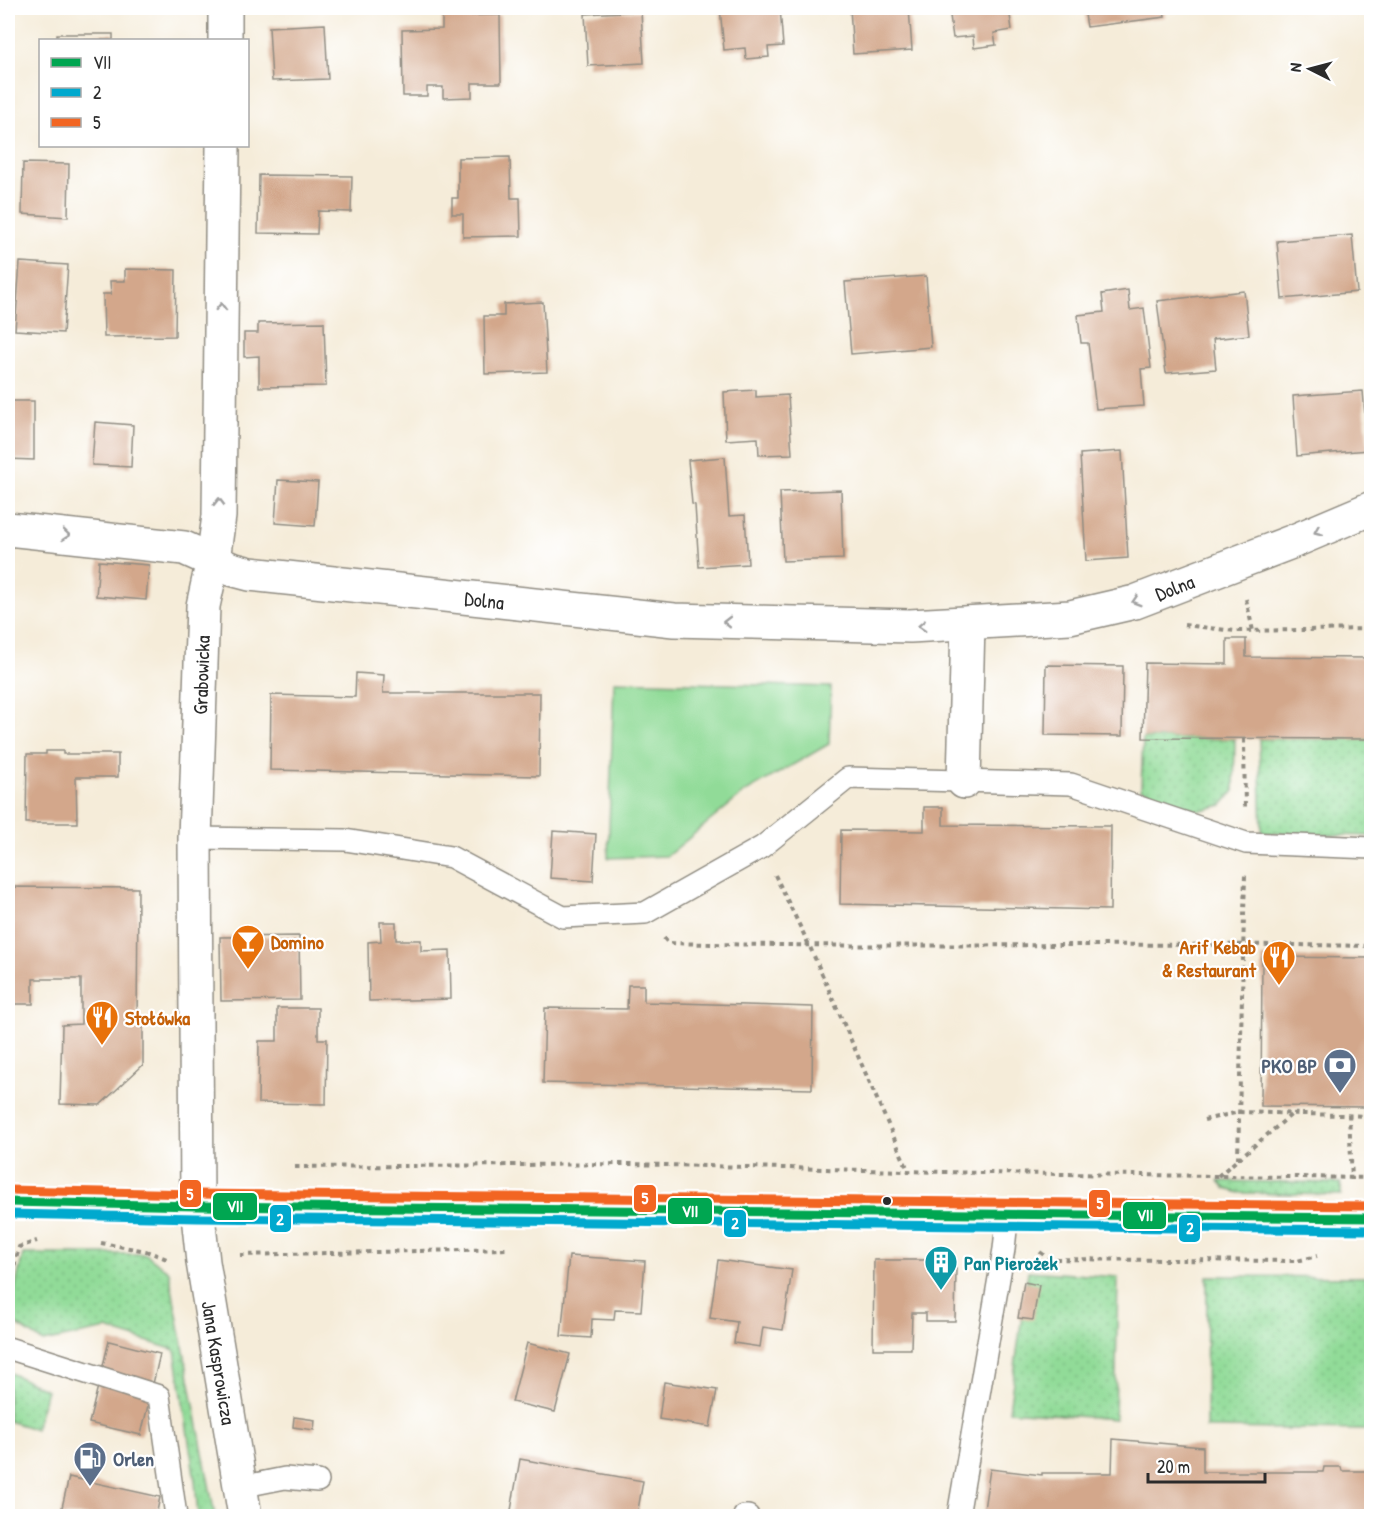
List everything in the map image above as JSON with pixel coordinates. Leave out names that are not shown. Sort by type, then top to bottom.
[{"type":"street","points":[[225,8],[225,39]]},
{"type":"street","name":"Grabowicka","points":[[197,1206],[195,838],[203,606],[219,516],[223,147]]},
{"type":"street","name":"Dolna","points":[[8,529],[184,548],[231,569],[249,574],[674,620],[910,626],[1070,617],[1135,602],[1294,541],[1371,508]]},
{"type":"street","points":[[964,782],[968,623]]},
{"type":"street","points":[[8,1202],[1360,1218]]},
{"type":"street","name":"Jana Kasprowicza","points":[[197,1206],[203,1262],[242,1502]]},
{"type":"lane","points":[[195,838],[345,840],[451,858],[563,917],[645,913],[762,847],[848,778],[1071,784],[1246,843],[1371,848]]},
{"type":"lane","points":[[958,1516],[1004,1249],[1006,1230],[1003,1215]]},
{"type":"lane","points":[[8,1348],[159,1396],[176,1516]]},
{"type":"lane","points":[[242,1502],[285,1478],[318,1481]]},
{"type":"path","points":[[1178,624],[1235,631],[1371,629]]},
{"type":"path","points":[[1238,1159],[1245,944],[1244,739]]},
{"type":"path","points":[[762,847],[810,947],[909,1172],[907,1213]]},
{"type":"path","points":[[645,913],[668,943],[810,947],[1245,944],[1371,946]]},
{"type":"path","points":[[1204,1120],[1239,1112],[1371,1116]]},
{"type":"path","points":[[1218,1176],[1293,1114]]},
{"type":"path","points":[[1348,1114],[1352,1178],[1360,1218]]},
{"type":"path","points":[[290,1167],[628,1164],[909,1172],[1371,1178]]},
{"type":"path","points":[[8,1292],[19,1247],[36,1241],[45,1241]]},
{"type":"path","points":[[97,1243],[146,1251],[168,1259]]},
{"type":"green space","points":[[614,681],[831,687],[829,744],[744,793],[667,856],[608,858]]},
{"type":"green space","points":[[1143,738],[1235,739],[1234,791],[1222,805],[1198,811],[1141,789]]},
{"type":"green space","points":[[1259,739],[1371,739],[1371,836],[1262,833]]},
{"type":"green space","points":[[1219,1181],[1341,1183],[1341,1195],[1239,1193],[1226,1189]]},
{"type":"green space","points":[[23,1254],[146,1254],[169,1272],[215,1516],[198,1516],[195,1481],[175,1350],[107,1329],[43,1342],[8,1319]]},
{"type":"green space","points":[[1028,1271],[1118,1277],[1115,1419],[1009,1411]]},
{"type":"green space","points":[[1207,1276],[1371,1277],[1371,1430],[1206,1428]]},
{"type":"green space","points":[[8,1372],[47,1390],[35,1429],[8,1421]]},
{"type":"building","points":[[720,8],[780,8],[783,46],[768,47],[769,57],[746,59],[745,48],[724,50]]},
{"type":"building","points":[[850,8],[909,8],[912,50],[853,54]]},
{"type":"building","points":[[949,8],[1009,8],[1012,30],[994,33],[996,45],[974,48],[973,36],[953,38]]},
{"type":"building","points":[[1084,8],[1164,8],[1165,17],[1087,27]]},
{"type":"building","points":[[641,11],[644,63],[588,66],[585,14]]},
{"type":"building","points":[[500,15],[501,83],[472,83],[472,97],[443,98],[443,87],[427,87],[427,96],[403,96],[402,30],[442,29],[442,16]]},
{"type":"building","points":[[325,24],[328,79],[272,81],[269,27]]},
{"type":"building","points":[[57,34],[113,34],[113,39],[57,39]]},
{"type":"building","points":[[510,157],[511,198],[520,198],[521,236],[463,237],[463,214],[452,214],[452,198],[458,198],[458,158]]},
{"type":"building","points":[[23,163],[69,164],[68,217],[22,214]]},
{"type":"building","points":[[259,175],[352,176],[351,212],[318,211],[317,234],[258,233]]},
{"type":"building","points":[[1352,235],[1357,292],[1282,299],[1277,241]]},
{"type":"building","points":[[20,262],[68,265],[63,333],[15,330]]},
{"type":"building","points":[[125,269],[176,270],[175,336],[104,337],[103,294],[111,294],[110,281],[125,281]]},
{"type":"building","points":[[926,276],[931,347],[851,354],[845,282]]},
{"type":"building","points":[[1128,290],[1130,310],[1144,308],[1151,368],[1141,369],[1144,406],[1096,409],[1088,343],[1081,343],[1078,315],[1104,312],[1102,294]]},
{"type":"building","points":[[1244,291],[1249,335],[1213,339],[1216,369],[1166,373],[1157,301]]},
{"type":"building","points":[[543,302],[547,372],[485,374],[484,316],[504,316],[504,304]]},
{"type":"building","points":[[324,322],[326,386],[259,387],[259,356],[244,357],[244,333],[258,333],[258,323]]},
{"type":"building","points":[[756,390],[756,397],[788,395],[792,454],[759,455],[758,438],[726,440],[724,392]]},
{"type":"building","points":[[1363,391],[1368,450],[1297,456],[1293,396]]},
{"type":"building","points":[[8,401],[34,401],[34,460],[8,459]]},
{"type":"building","points":[[95,422],[133,425],[131,467],[92,465]]},
{"type":"building","points":[[1122,451],[1128,558],[1086,561],[1080,454]]},
{"type":"building","points":[[725,457],[729,516],[745,515],[748,564],[699,567],[695,505],[692,504],[688,460]]},
{"type":"building","points":[[278,480],[318,482],[315,526],[275,523]]},
{"type":"building","points":[[841,490],[843,559],[783,561],[780,492]]},
{"type":"building","points":[[99,561],[149,565],[146,600],[96,596]]},
{"type":"building","points":[[1227,639],[1246,639],[1246,657],[1372,658],[1372,739],[1143,738],[1145,663],[1227,664]]},
{"type":"building","points":[[1046,665],[1123,666],[1122,736],[1045,735]]},
{"type":"building","points":[[356,673],[384,675],[383,693],[540,693],[539,776],[270,770],[271,695],[355,697]]},
{"type":"building","points":[[46,751],[63,751],[63,754],[118,754],[118,777],[76,777],[77,823],[26,823],[27,754],[46,754]]},
{"type":"building","points":[[924,807],[943,807],[943,825],[1111,826],[1110,910],[840,904],[841,830],[924,831]]},
{"type":"building","points":[[553,831],[596,834],[593,881],[550,878]]},
{"type":"building","points":[[8,887],[138,888],[137,1026],[143,1026],[143,1065],[100,1105],[60,1104],[62,1025],[81,1024],[81,979],[33,979],[33,1004],[8,1004]]},
{"type":"building","points":[[380,922],[396,922],[396,940],[421,940],[421,951],[450,950],[451,999],[369,1001],[368,942],[381,941]]},
{"type":"building","points":[[299,936],[300,1000],[221,1001],[220,937]]},
{"type":"building","points":[[1262,957],[1372,958],[1372,1107],[1261,1106]]},
{"type":"building","points":[[628,985],[644,985],[644,1002],[813,1007],[812,1089],[543,1083],[545,1008],[627,1009]]},
{"type":"building","points":[[277,1008],[318,1008],[318,1039],[327,1039],[326,1104],[258,1103],[259,1041],[277,1041]]},
{"type":"building","points":[[569,1256],[645,1261],[641,1311],[615,1310],[614,1320],[592,1319],[591,1338],[561,1336]]},
{"type":"building","points":[[718,1260],[792,1270],[783,1330],[763,1327],[760,1347],[734,1343],[737,1322],[710,1318]]},
{"type":"building","points":[[874,1260],[926,1260],[927,1268],[956,1268],[955,1321],[926,1321],[926,1313],[912,1313],[911,1349],[873,1349]]},
{"type":"building","points":[[1024,1282],[1039,1285],[1033,1320],[1018,1318]]},
{"type":"building","points":[[109,1341],[160,1354],[141,1435],[89,1423]]},
{"type":"building","points":[[527,1343],[570,1354],[555,1412],[512,1402]]},
{"type":"building","points":[[664,1382],[717,1390],[710,1427],[659,1419]]},
{"type":"building","points":[[294,1417],[315,1420],[314,1430],[293,1427]]},
{"type":"building","points":[[1113,1439],[1203,1447],[1203,1472],[1323,1472],[1324,1467],[1341,1467],[1342,1471],[1372,1471],[1372,1516],[983,1516],[990,1469],[1042,1475],[1042,1473],[1112,1473]]},
{"type":"building","points":[[520,1459],[643,1481],[637,1516],[510,1516]]},
{"type":"building","name":"Orlen","points":[[69,1477],[160,1497],[156,1516],[60,1516]]},
{"type":"transit line","name":"5","points":[[8,1190],[1372,1206]]},
{"type":"transit line","name":"VII","points":[[8,1202],[1372,1218]]},
{"type":"transit line","name":"2","points":[[8,1214],[1372,1230]]},
{"type":"place","name":"Domino","points":[[248,970]]},
{"type":"place","name":"Arif Kebab & Restaurant","points":[[1279,986]]},
{"type":"place","name":"Stołówka","points":[[102,1046]]},
{"type":"place","name":"PKO BP","points":[[1340,1094]]},
{"type":"place","name":"Pan Pierożek","points":[[941,1291]]},
{"type":"place","name":"Orlen","points":[[90,1487]]}]
